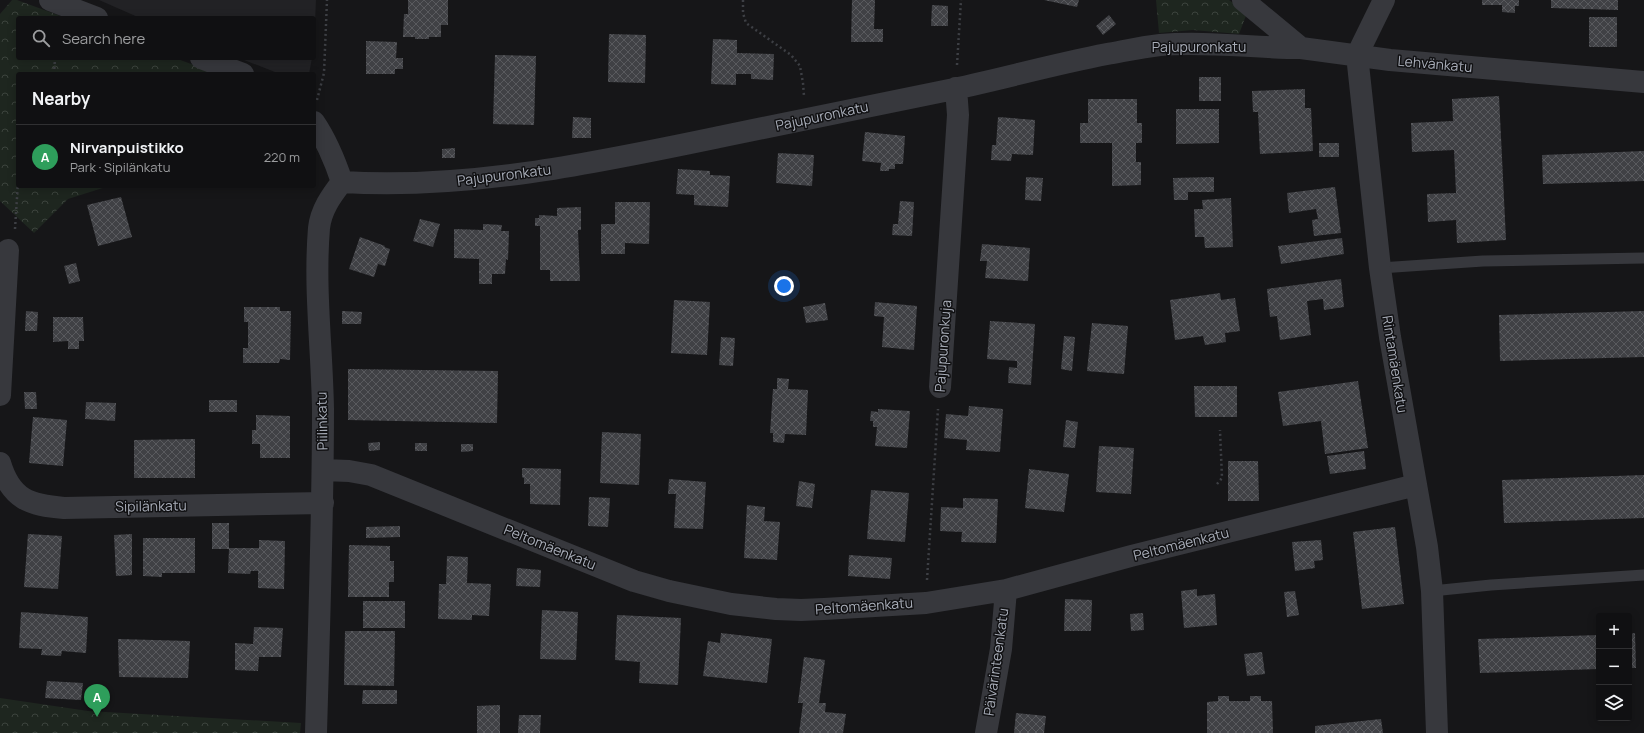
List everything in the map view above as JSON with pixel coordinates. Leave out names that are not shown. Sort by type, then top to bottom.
[{"type":"street","points":[[50,0],[92,16]]},
{"type":"street","points":[[1243,0],[1302,48]]},
{"type":"street","points":[[1358,55],[1384,0]]},
{"type":"street","name":"Pajupuronkatu","points":[[342,182],[369,184],[484,178],[558,168],[660,150],[956,88],[1083,59],[1159,45],[1193,44],[1302,48]]},
{"type":"street","name":"Lehvänkatu","points":[[1302,48],[1406,61],[1644,82]]},
{"type":"street","name":"Rintamäenkatu","points":[[1358,55],[1380,268],[1427,547],[1432,591],[1437,733]]},
{"type":"street","points":[[206,60],[238,72]]},
{"type":"street","name":"Pajupuronkuja","points":[[940,387],[958,115],[956,88]]},
{"type":"street","points":[[316,117],[342,182]]},
{"type":"street","name":"Piilinkatu","points":[[316,733],[323,503],[322,364],[318,318],[320,227],[328,201],[342,182]]},
{"type":"street","points":[[0,395],[8,250]]},
{"type":"street","name":"Sipilänkatu","points":[[0,463],[14,492],[28,502],[41,506],[64,508],[323,503]]},
{"type":"street","name":"Peltomäenkatu","points":[[323,470],[349,471],[371,475],[634,581],[694,597],[731,604],[801,610],[860,608],[926,603],[1006,590],[1131,556],[1416,485]]},
{"type":"street","name":"Päivärinteenkatu","points":[[986,733],[1001,649],[1006,590]]},
{"type":"lane","points":[[1380,268],[1483,261],[1644,258]]},
{"type":"lane","points":[[1432,591],[1491,585],[1644,575]]},
{"type":"path","points":[[316,109],[324,73],[327,0]]},
{"type":"path","points":[[743,0],[742,13],[746,23],[791,54],[800,66],[803,83],[804,119]]},
{"type":"path","points":[[956,88],[961,0]]},
{"type":"path","points":[[54,72],[55,60]]},
{"type":"path","points":[[8,250],[15,228],[18,188]]},
{"type":"path","name":"Pajupuronkuja","points":[[926,603],[940,387]]},
{"type":"path","points":[[1217,484],[1222,478],[1220,430]]},
{"type":"shaded area","points":[[99,0],[316,0],[315,16],[135,16]]},
{"type":"shaded area","points":[[244,60],[312,60],[309,72],[275,72]]},
{"type":"green space","points":[[12,0],[17,0],[61,16],[16,16],[16,60],[180,60],[213,72],[16,72],[16,188],[103,188],[68,199],[34,233],[0,201],[0,14]]},
{"type":"green space","points":[[1156,0],[1229,0],[1247,13],[1239,34],[1193,30],[1159,33]]},
{"type":"green space","points":[[0,698],[88,711],[301,723],[300,733],[0,733]]},
{"type":"building","points":[[408,0],[448,0],[448,25],[441,25],[441,37],[415,39],[415,37],[403,37],[404,14],[408,14]]},
{"type":"building","points":[[852,0],[875,0],[874,29],[883,29],[883,42],[851,42]]},
{"type":"building","points":[[1044,0],[1079,0],[1077,7]]},
{"type":"building","points":[[1482,0],[1519,0],[1519,6],[1515,6],[1515,13],[1502,12],[1502,5],[1482,5]]},
{"type":"building","points":[[1551,0],[1618,0],[1618,10],[1551,8]]},
{"type":"building","points":[[932,5],[948,6],[948,26],[931,26]]},
{"type":"building","points":[[1109,15],[1116,24],[1103,35],[1096,26]]},
{"type":"building","points":[[1589,17],[1617,17],[1617,47],[1589,47]]},
{"type":"building","points":[[609,34],[646,35],[645,83],[608,82]]},
{"type":"building","points":[[713,39],[737,40],[737,53],[774,54],[773,80],[751,79],[751,74],[736,74],[736,85],[711,84]]},
{"type":"building","points":[[366,41],[397,42],[396,58],[403,58],[403,69],[395,69],[395,74],[366,74]]},
{"type":"building","points":[[495,55],[536,56],[534,125],[493,124]]},
{"type":"building","points":[[1199,77],[1221,77],[1221,101],[1199,101]]},
{"type":"building","points":[[1305,89],[1305,108],[1311,108],[1313,151],[1260,154],[1258,112],[1253,112],[1252,91]]},
{"type":"building","points":[[1499,96],[1506,240],[1457,243],[1456,220],[1428,222],[1427,194],[1456,193],[1454,150],[1412,152],[1411,123],[1453,121],[1452,99]]},
{"type":"building","points":[[1088,99],[1137,99],[1137,123],[1142,123],[1142,143],[1136,143],[1136,162],[1141,162],[1141,185],[1112,186],[1112,143],[1080,143],[1080,123],[1088,123]]},
{"type":"building","points":[[1176,109],[1219,109],[1219,143],[1176,144]]},
{"type":"building","points":[[573,117],[591,118],[591,138],[572,138]]},
{"type":"building","points":[[998,117],[1035,120],[1033,155],[1012,154],[1011,161],[991,160],[992,145],[996,145]]},
{"type":"building","points":[[865,132],[905,136],[903,164],[895,164],[895,169],[889,169],[889,171],[880,171],[881,163],[862,161]]},
{"type":"building","points":[[1319,143],[1339,143],[1339,157],[1319,157]]},
{"type":"building","points":[[455,148],[455,158],[442,158],[442,149]]},
{"type":"building","points":[[1644,151],[1644,181],[1543,184],[1542,155]]},
{"type":"building","points":[[778,153],[814,155],[812,186],[776,183]]},
{"type":"building","points":[[678,169],[710,171],[710,175],[730,176],[728,207],[694,205],[694,195],[676,194]]},
{"type":"building","points":[[1026,177],[1043,178],[1041,201],[1025,200]]},
{"type":"building","points":[[1214,177],[1214,192],[1188,192],[1188,200],[1174,200],[1173,178]]},
{"type":"building","points":[[1335,187],[1341,233],[1314,236],[1312,220],[1318,219],[1316,209],[1289,213],[1287,193]]},
{"type":"building","points":[[121,197],[132,237],[98,246],[87,205]]},
{"type":"building","points":[[1231,198],[1233,247],[1205,248],[1204,237],[1195,237],[1194,209],[1203,209],[1202,200]]},
{"type":"building","points":[[900,201],[914,202],[912,236],[892,235],[893,224],[898,224]]},
{"type":"building","points":[[615,202],[650,202],[649,244],[625,243],[625,254],[601,254],[601,224],[615,224]]},
{"type":"building","points":[[581,207],[581,230],[578,230],[580,281],[550,281],[550,270],[540,270],[540,226],[535,226],[535,218],[539,218],[539,215],[557,216],[557,208]]},
{"type":"building","points":[[420,219],[440,224],[433,247],[413,241]]},
{"type":"building","points":[[483,224],[502,225],[501,231],[509,231],[508,260],[506,259],[505,274],[492,274],[492,284],[479,284],[479,259],[454,258],[454,229],[483,230]]},
{"type":"building","points":[[360,237],[390,249],[385,266],[378,264],[374,277],[349,269]]},
{"type":"building","points":[[1342,238],[1344,254],[1281,264],[1278,246]]},
{"type":"building","points":[[982,244],[1030,248],[1028,281],[985,278],[987,261],[980,261]]},
{"type":"building","points":[[76,263],[80,281],[69,284],[64,266]]},
{"type":"building","points":[[1341,279],[1344,307],[1324,310],[1323,299],[1307,301],[1311,335],[1280,340],[1277,316],[1270,317],[1267,289]]},
{"type":"building","points":[[1220,293],[1221,300],[1235,298],[1240,331],[1225,333],[1226,342],[1205,345],[1203,336],[1175,340],[1170,300]]},
{"type":"building","points":[[674,300],[710,302],[707,355],[671,353]]},
{"type":"building","points":[[875,302],[917,306],[914,350],[882,347],[884,317],[874,316]]},
{"type":"building","points":[[825,303],[828,320],[806,323],[803,307]]},
{"type":"building","points":[[244,307],[280,307],[280,311],[291,311],[290,360],[280,359],[279,363],[243,363],[243,348],[248,348],[248,322],[244,322]]},
{"type":"building","points":[[26,311],[38,312],[37,331],[25,331]]},
{"type":"building","points":[[342,311],[362,312],[361,324],[342,324]]},
{"type":"building","points":[[1644,311],[1644,357],[1500,361],[1499,315]]},
{"type":"building","points":[[53,317],[83,317],[84,341],[79,341],[79,349],[68,349],[68,341],[53,342]]},
{"type":"building","points":[[990,321],[1035,324],[1031,385],[1008,383],[1009,367],[1017,368],[1017,361],[987,359]]},
{"type":"building","points":[[1092,323],[1128,326],[1124,374],[1087,371]]},
{"type":"building","points":[[1064,336],[1075,337],[1072,371],[1061,369]]},
{"type":"building","points":[[721,337],[735,338],[733,366],[719,365]]},
{"type":"building","points":[[348,369],[498,371],[497,423],[348,420]]},
{"type":"building","points":[[777,378],[789,379],[788,389],[808,390],[806,435],[785,434],[784,443],[773,442],[773,433],[770,433],[773,389],[777,389]]},
{"type":"building","points":[[1358,381],[1368,448],[1325,454],[1321,421],[1283,426],[1278,392]]},
{"type":"building","points":[[1194,386],[1237,386],[1237,417],[1195,417]]},
{"type":"building","points":[[24,392],[36,392],[37,409],[25,409]]},
{"type":"building","points":[[209,400],[237,400],[237,412],[209,412]]},
{"type":"building","points":[[86,402],[116,403],[115,421],[85,419]]},
{"type":"building","points":[[969,406],[1003,409],[1000,452],[966,450],[967,440],[944,438],[946,414],[968,416]]},
{"type":"building","points":[[878,409],[910,411],[907,448],[875,446],[877,427],[873,427],[873,421],[870,421],[871,411],[878,412]]},
{"type":"building","points":[[256,415],[290,416],[290,458],[260,458],[260,444],[252,444],[252,430],[256,430]]},
{"type":"building","points":[[33,417],[67,420],[63,466],[29,463]]},
{"type":"building","points":[[1066,420],[1078,422],[1075,448],[1063,447]]},
{"type":"building","points":[[602,432],[641,434],[639,485],[600,483]]},
{"type":"building","points":[[195,439],[195,478],[134,478],[134,440]]},
{"type":"building","points":[[380,442],[380,450],[369,451],[368,443]]},
{"type":"building","points":[[415,443],[427,443],[427,451],[415,451]]},
{"type":"building","points":[[461,444],[473,444],[473,451],[461,452]]},
{"type":"building","points":[[1099,446],[1134,448],[1131,494],[1096,492]]},
{"type":"building","points":[[1364,451],[1366,469],[1330,474],[1327,456]]},
{"type":"building","points":[[1228,461],[1258,461],[1259,501],[1228,501]]},
{"type":"building","points":[[522,468],[561,469],[560,505],[530,504],[530,484],[524,484]]},
{"type":"building","points":[[1029,469],[1069,474],[1064,512],[1025,508]]},
{"type":"building","points":[[1644,475],[1644,518],[1504,523],[1502,480]]},
{"type":"building","points":[[669,479],[706,482],[703,529],[674,528],[676,494],[668,494]]},
{"type":"building","points":[[799,481],[815,484],[812,508],[796,506]]},
{"type":"building","points":[[871,490],[909,493],[905,542],[867,539]]},
{"type":"building","points":[[589,497],[610,498],[608,527],[588,526]]},
{"type":"building","points":[[963,498],[998,499],[996,543],[961,542],[962,532],[940,531],[941,507],[963,508]]},
{"type":"building","points":[[747,505],[765,507],[764,521],[780,522],[777,560],[744,558]]},
{"type":"building","points":[[212,523],[229,523],[229,548],[259,548],[259,540],[285,541],[284,589],[258,588],[258,571],[251,571],[250,574],[228,573],[229,549],[212,549]]},
{"type":"building","points":[[400,526],[400,537],[366,538],[366,527]]},
{"type":"building","points":[[1395,527],[1404,604],[1362,609],[1353,532]]},
{"type":"building","points":[[28,534],[62,536],[58,589],[24,587]]},
{"type":"building","points":[[132,534],[132,575],[116,576],[114,535]]},
{"type":"building","points":[[143,538],[195,538],[195,573],[162,573],[162,577],[143,576]]},
{"type":"building","points":[[1321,540],[1323,560],[1314,561],[1315,568],[1295,571],[1292,542]]},
{"type":"building","points":[[349,545],[390,546],[390,561],[394,561],[394,582],[389,582],[389,597],[348,597]]},
{"type":"building","points":[[849,555],[892,558],[890,579],[848,576]]},
{"type":"building","points":[[447,556],[468,557],[467,583],[491,584],[489,616],[472,615],[472,620],[438,619],[439,584],[446,584]]},
{"type":"building","points":[[517,568],[541,570],[540,587],[516,586]]},
{"type":"building","points":[[1197,589],[1197,596],[1215,594],[1217,625],[1184,628],[1181,591]]},
{"type":"building","points":[[1295,591],[1299,615],[1287,617],[1284,592]]},
{"type":"building","points":[[1065,599],[1092,600],[1091,631],[1064,631]]},
{"type":"building","points":[[363,601],[405,601],[405,628],[363,628]]},
{"type":"building","points":[[542,610],[578,612],[576,660],[540,659]]},
{"type":"building","points":[[21,612],[88,617],[86,653],[62,651],[61,656],[41,655],[42,649],[19,648]]},
{"type":"building","points":[[1143,613],[1144,630],[1131,631],[1130,614]]},
{"type":"building","points":[[617,615],[681,618],[678,685],[639,683],[640,662],[615,660]]},
{"type":"building","points":[[254,627],[283,628],[281,657],[259,657],[258,671],[235,670],[235,643],[253,644]]},
{"type":"building","points":[[345,631],[395,631],[394,686],[344,685]]},
{"type":"building","points":[[721,633],[772,639],[767,683],[703,676],[708,641],[720,643]]},
{"type":"building","points":[[1635,633],[1636,668],[1632,668],[1632,634]]},
{"type":"building","points":[[1596,635],[1596,669],[1480,673],[1478,639]]},
{"type":"building","points":[[118,639],[190,641],[188,678],[119,677]]},
{"type":"building","points":[[1262,652],[1265,674],[1247,676],[1244,654]]},
{"type":"building","points":[[804,657],[825,660],[819,703],[826,703],[825,712],[846,714],[843,733],[799,733],[803,703],[798,703]]},
{"type":"building","points":[[47,681],[83,683],[81,700],[45,698]]},
{"type":"building","points":[[363,690],[397,690],[397,704],[362,704]]},
{"type":"building","points":[[1218,696],[1229,696],[1229,701],[1250,701],[1250,696],[1261,696],[1261,701],[1272,701],[1273,733],[1207,733],[1207,702],[1218,701]]},
{"type":"building","points":[[500,705],[500,733],[477,733],[477,706]]},
{"type":"building","points":[[1016,713],[1046,716],[1044,733],[1014,733]]},
{"type":"building","points":[[519,715],[541,715],[540,733],[518,733]]},
{"type":"building","points":[[1381,719],[1383,733],[1315,733],[1315,726]]},
{"type":"place","name":"Nirvanpuistikko","points":[[97,717]]}]
